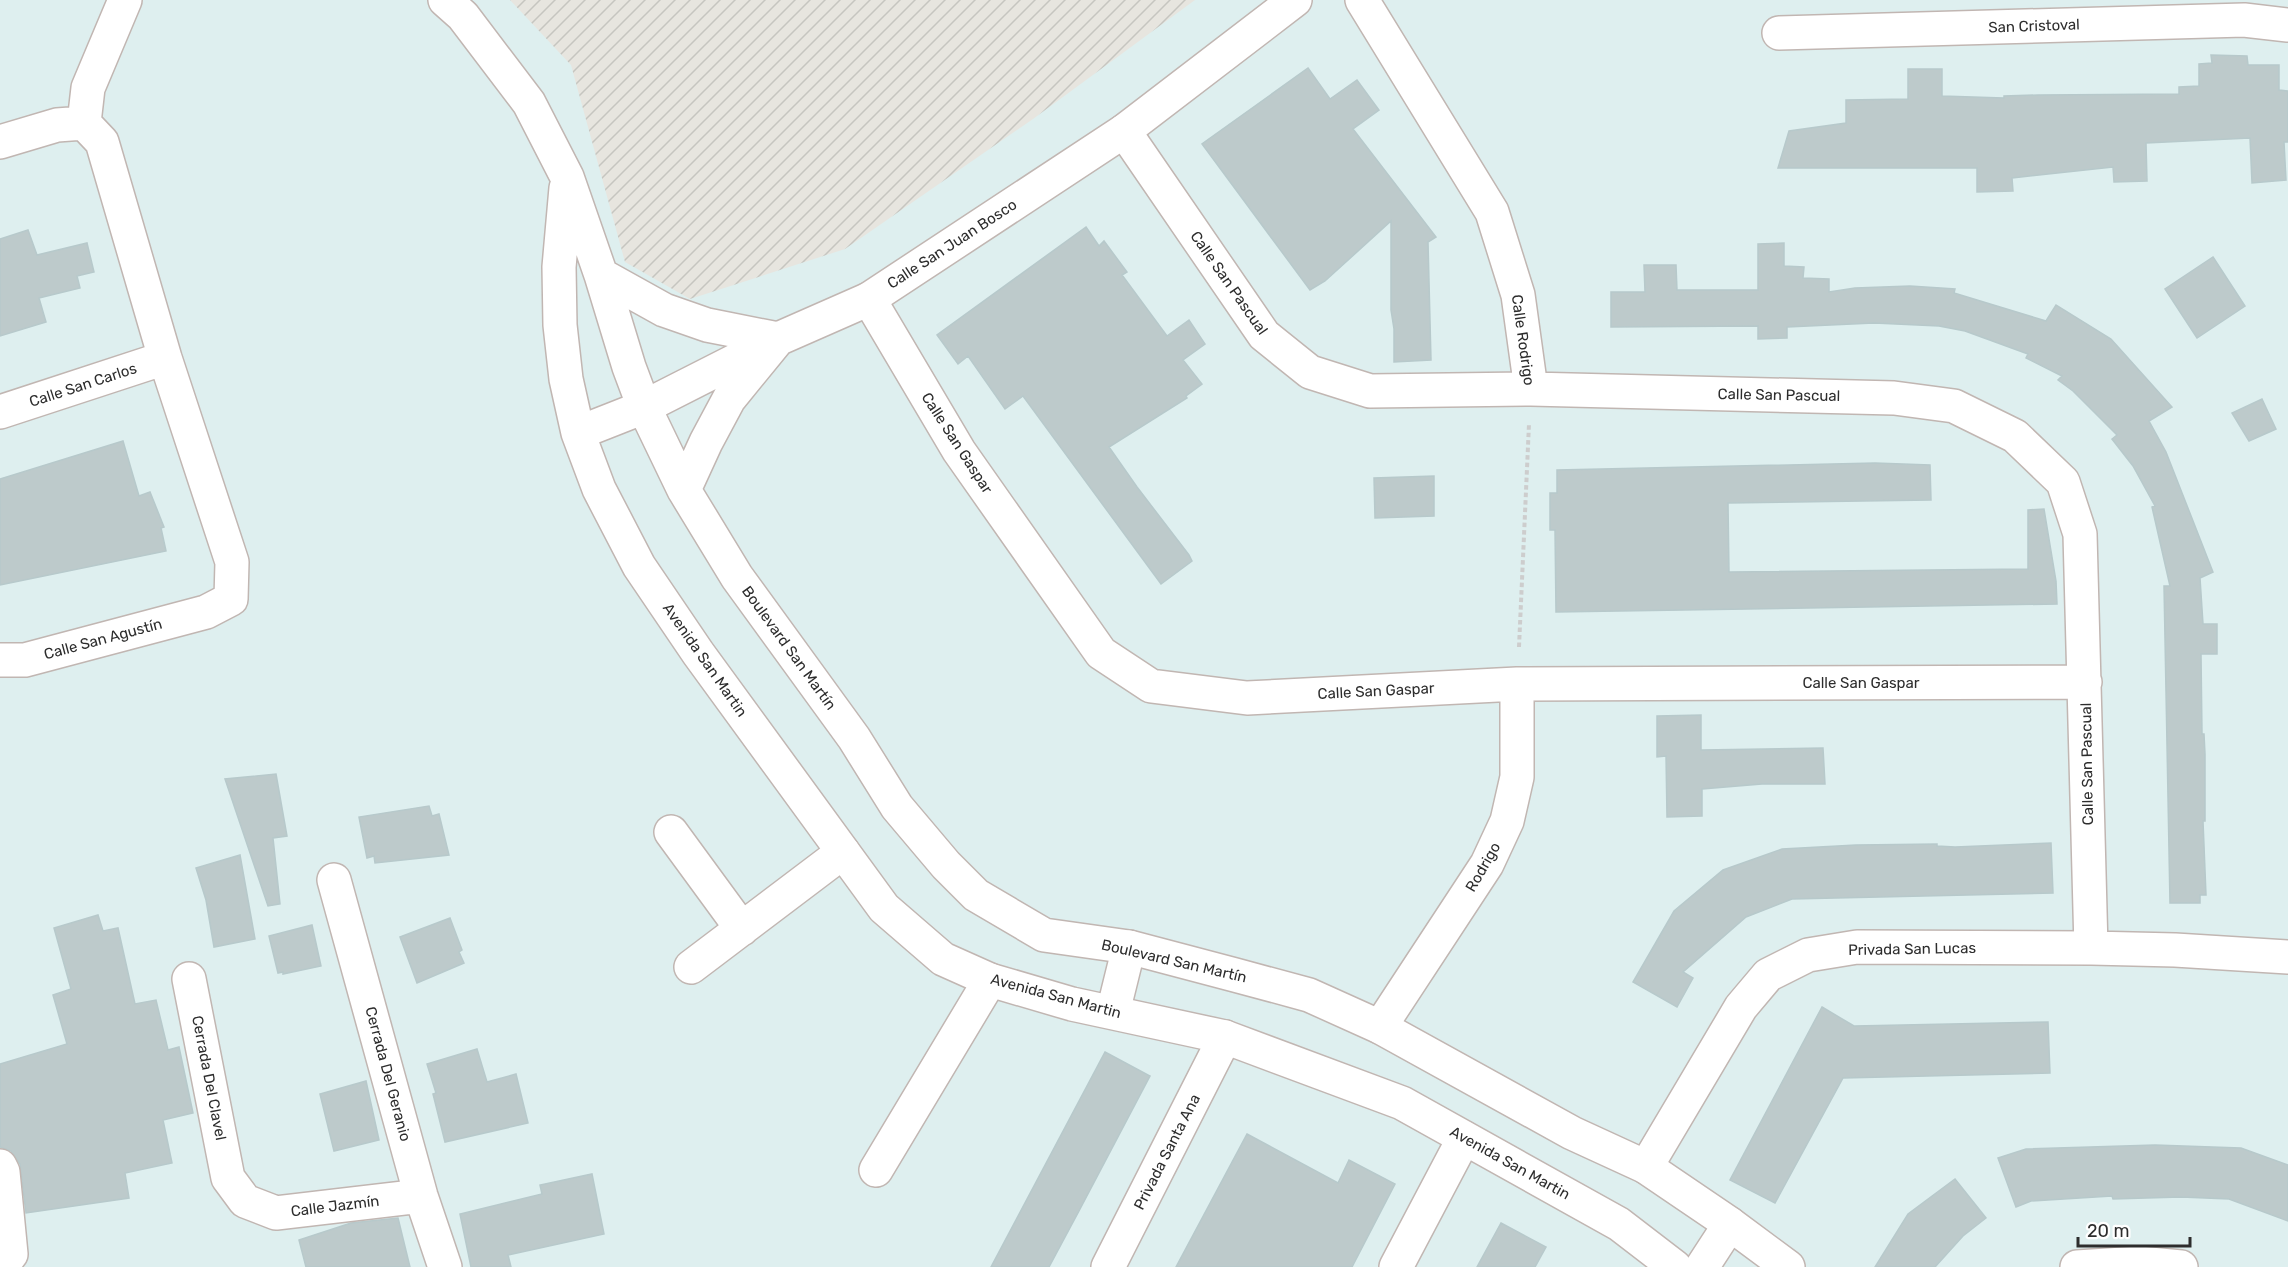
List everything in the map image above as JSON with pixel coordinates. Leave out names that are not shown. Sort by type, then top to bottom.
[{"type":"street","points":[[125,0],[88,88],[84,123],[102,142],[165,358]]},
{"type":"street","name":"Boulevard San Martín","points":[[445,0],[463,16],[529,103],[567,177],[601,275],[629,367],[644,407],[684,490],[737,577],[854,738],[897,807],[946,865],[976,895],[1044,935],[1129,947],[1309,995],[1380,1027],[1572,1133],[1646,1167],[1788,1267]]},
{"type":"street","name":"Calle San Juan Bosco","points":[[578,433],[644,407],[778,339],[869,298],[1124,130],[1295,0]]},
{"type":"street","name":"Calle Rodrigo","points":[[1362,0],[1492,212],[1518,295],[1531,389]]},
{"type":"street","name":"San Cristoval","points":[[1779,33],[2243,10],[2288,25]]},
{"type":"street","points":[[0,142],[57,125],[84,123]]},
{"type":"street","name":"Calle San Pascual","points":[[1124,130],[1264,335],[1310,372],[1370,391],[1531,389],[1894,398],[1954,406],[2015,436],[2063,482],[2080,534],[2091,948]]},
{"type":"street","name":"Avenida San Martin","points":[[567,177],[559,267],[560,326],[566,379],[578,433],[599,489],[639,566],[698,653],[884,908],[943,959],[990,980],[1072,1004],[1225,1037],[1401,1103],[1619,1224],[1675,1267]]},
{"type":"street","points":[[601,275],[664,310],[707,325],[778,339],[729,399],[684,490]]},
{"type":"street","name":"Calle San Gaspar","points":[[869,298],[959,451],[1101,653],[1151,686],[1247,698],[1517,684],[2085,682]]},
{"type":"street","name":"Calle San Carlos","points":[[0,412],[165,358]]},
{"type":"street","name":"Calle San Agustín","points":[[0,660],[25,660],[206,612],[231,599],[232,562],[165,358]]},
{"type":"street","name":"Rodrigo","points":[[1380,1027],[1487,864],[1507,821],[1517,777],[1517,684]]},
{"type":"street","points":[[671,832],[742,929]]},
{"type":"street","points":[[692,967],[843,852]]},
{"type":"street","name":"Cerrada Del Geranio","points":[[334,880],[421,1196],[445,1267]]},
{"type":"street","points":[[1113,1012],[1129,947]]},
{"type":"street","name":"Privada San Lucas","points":[[1646,1167],[1741,1007],[1768,975],[1808,955],[1857,947],[2091,948],[2175,950],[2288,957]]},
{"type":"street","name":"Cerrada Del Clavel","points":[[189,979],[228,1178]]},
{"type":"street","points":[[876,1170],[990,980]]},
{"type":"street","name":"Privada Santa Ana","points":[[1108,1267],[1225,1037]]},
{"type":"street","points":[[1396,1267],[1464,1138]]},
{"type":"street","points":[[0,1166],[3,1172],[11,1254],[1,1267]]},
{"type":"street","name":"Calle Jazmín","points":[[228,1178],[244,1201],[276,1214],[421,1196]]},
{"type":"street","points":[[1702,1267],[1730,1224]]},
{"type":"street","points":[[2077,1267],[2139,1263],[2181,1267]]},
{"type":"path","name":"Calle Rodrigo","points":[[1517,684],[1531,389]]},
{"type":"shaded area","points":[[510,0],[1195,0],[1033,119],[845,249],[690,299],[625,262],[571,65]]},
{"type":"building","points":[[2211,55],[2247,56],[2248,65],[2279,65],[2279,90],[2288,91],[2288,142],[2284,142],[2286,180],[2252,183],[2250,138],[2146,143],[2147,181],[2114,182],[2113,167],[2012,178],[2013,191],[1977,192],[1977,168],[1778,168],[1789,131],[1846,123],[1846,100],[1908,99],[1908,69],[1942,69],[1942,96],[2004,98],[2004,96],[2038,95],[2179,94],[2179,87],[2199,86],[2199,64],[2212,63]]},
{"type":"building","points":[[1308,68],[1330,99],[1357,80],[1379,110],[1353,129],[1436,237],[1428,242],[1431,360],[1394,362],[1394,329],[1391,310],[1391,221],[1325,281],[1310,290],[1202,144]]},
{"type":"building","points":[[1086,227],[1099,246],[1104,241],[1127,272],[1122,275],[1167,336],[1189,320],[1205,344],[1183,360],[1202,384],[1186,396],[1187,398],[1109,447],[1192,561],[1161,584],[1023,396],[1005,409],[968,356],[958,364],[937,335]]},
{"type":"building","points":[[28,230],[37,255],[87,243],[94,272],[77,276],[80,288],[39,298],[46,322],[0,336],[0,239]]},
{"type":"building","points":[[1784,243],[1784,266],[1804,267],[1803,278],[1829,279],[1829,292],[1855,288],[1910,286],[1955,289],[1954,293],[2046,321],[2056,305],[2111,339],[2172,407],[2149,421],[2166,452],[2213,572],[2200,578],[2203,624],[2217,624],[2217,654],[2201,654],[2202,734],[2204,734],[2205,754],[2205,821],[2203,821],[2206,895],[2200,895],[2200,903],[2170,903],[2164,586],[2170,586],[2152,507],[2155,506],[2133,466],[2112,439],[2117,435],[2073,391],[2058,380],[2062,376],[2026,358],[2028,354],[1965,331],[1939,326],[1874,323],[1787,327],[1787,338],[1758,339],[1758,326],[1611,327],[1611,292],[1645,292],[1644,265],[1676,265],[1677,290],[1758,290],[1758,244]]},
{"type":"building","points":[[2213,257],[2245,306],[2197,338],[2165,289]]},
{"type":"building","points":[[2262,399],[2276,429],[2249,441],[2232,413]]},
{"type":"building","points":[[123,441],[139,496],[150,492],[164,527],[161,528],[166,551],[0,585],[0,479]]},
{"type":"building","points":[[1875,463],[1930,465],[1931,500],[1728,503],[1729,572],[2028,569],[2028,510],[2044,509],[2056,581],[2057,604],[1556,612],[1555,530],[1550,530],[1550,493],[1557,493],[1557,470]]},
{"type":"building","points":[[1434,476],[1434,516],[1375,518],[1374,478]]},
{"type":"building","points":[[1701,715],[1701,750],[1823,748],[1825,784],[1762,784],[1702,789],[1702,816],[1667,817],[1666,756],[1657,757],[1657,716]]},
{"type":"building","points":[[276,774],[287,836],[273,838],[280,904],[268,906],[225,779]]},
{"type":"building","points":[[429,806],[432,816],[439,814],[449,855],[375,863],[374,856],[367,858],[359,817]]},
{"type":"building","points":[[2051,843],[2053,893],[1792,899],[1746,917],[1683,972],[1693,978],[1677,1007],[1633,982],[1674,911],[1723,870],[1782,849],[1856,845],[1937,844],[1937,846],[1955,847]]},
{"type":"building","points":[[240,855],[255,939],[214,947],[206,900],[196,868]]},
{"type":"building","points":[[98,915],[103,931],[118,928],[135,1004],[156,1000],[168,1050],[179,1047],[193,1113],[163,1120],[172,1163],[125,1173],[129,1198],[26,1213],[20,1164],[11,1151],[0,1147],[0,1064],[67,1044],[53,995],[71,989],[54,928]]},
{"type":"building","points":[[450,918],[462,950],[459,952],[464,963],[417,983],[400,937]]},
{"type":"building","points":[[312,925],[321,966],[278,973],[269,936]]},
{"type":"building","points":[[1822,1007],[1854,1026],[2048,1022],[2050,1073],[1843,1078],[1775,1203],[1730,1180]]},
{"type":"building","points":[[477,1049],[487,1082],[516,1074],[528,1123],[445,1142],[433,1094],[436,1093],[427,1064]]},
{"type":"building","points":[[1105,1052],[1150,1076],[1079,1211],[1049,1267],[991,1267]]},
{"type":"building","points":[[366,1081],[379,1140],[334,1151],[320,1094]]},
{"type":"building","points":[[1247,1134],[1338,1183],[1349,1160],[1395,1184],[1352,1267],[1176,1267]]},
{"type":"building","points":[[2155,1145],[2241,1148],[2288,1165],[2288,1221],[2229,1199],[2181,1197],[2113,1199],[2112,1196],[2031,1201],[2016,1207],[1998,1158],[2026,1149]]},
{"type":"building","points":[[592,1174],[604,1234],[508,1255],[511,1267],[471,1267],[460,1214],[542,1194],[540,1185]]},
{"type":"building","points":[[1955,1179],[1986,1218],[1963,1236],[1935,1267],[1875,1267],[1908,1214]]},
{"type":"building","points":[[398,1218],[410,1267],[306,1267],[299,1240],[351,1223]]},
{"type":"building","points":[[1501,1223],[1546,1247],[1535,1267],[1477,1267]]}]
